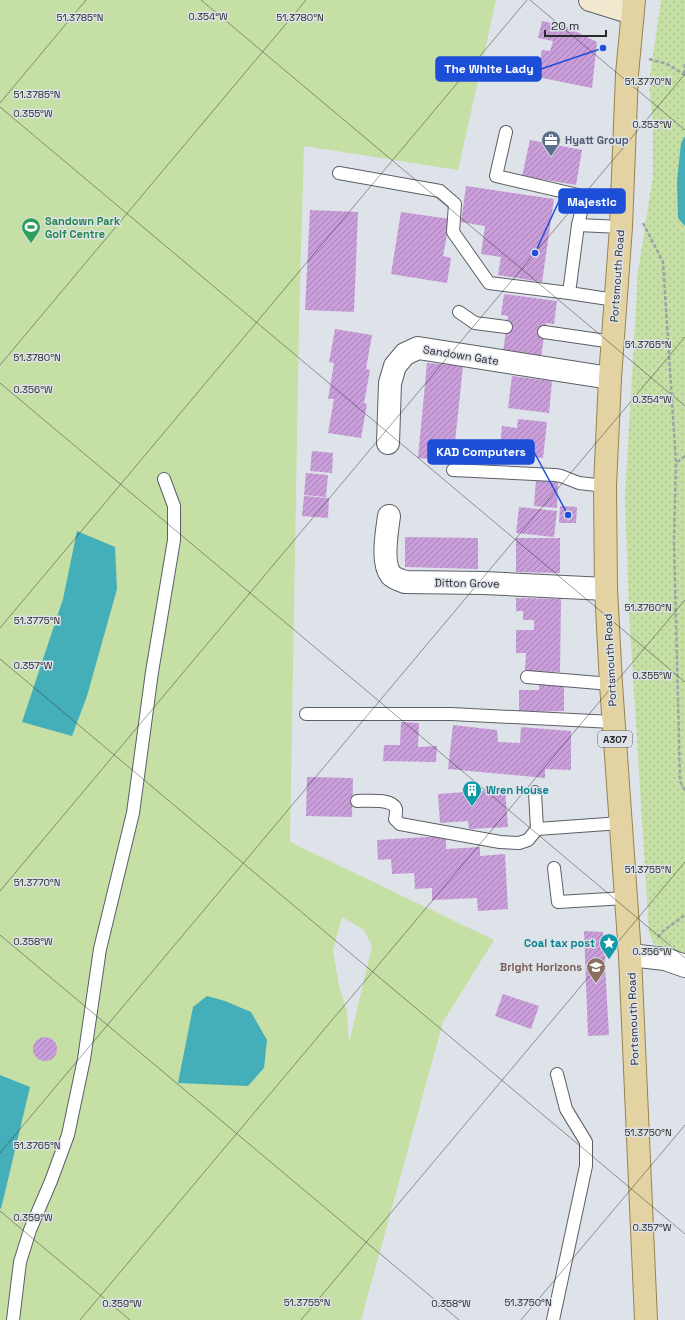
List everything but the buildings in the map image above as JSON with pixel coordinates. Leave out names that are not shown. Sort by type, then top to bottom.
[{"type":"main road","points":[[590,0],[633,6]]},
{"type":"main road","name":"Portsmouth Road","points":[[633,6],[627,74],[620,227],[610,378],[605,486],[606,589],[613,722],[622,823],[626,898],[636,955],[646,1320]]},
{"type":"street","name":"Sandown Gate","points":[[388,443],[390,383],[395,366],[405,354],[418,348],[610,378]]},
{"type":"street","name":"Ditton Grove","points":[[389,516],[386,560],[388,570],[391,575],[405,582],[484,583],[606,589]]},
{"type":"street","points":[[636,955],[665,959],[685,966]]},
{"type":"lane","points":[[506,132],[496,176],[621,205]]},
{"type":"lane","points":[[339,173],[440,191],[455,204],[453,232],[489,283],[615,300]]},
{"type":"lane","points":[[569,293],[578,225],[582,208]]},
{"type":"lane","points":[[578,225],[620,227]]},
{"type":"lane","points":[[459,312],[475,323],[506,327]]},
{"type":"lane","points":[[544,332],[613,342]]},
{"type":"lane","points":[[453,470],[555,475],[579,483],[605,486]]},
{"type":"lane","points":[[13,1320],[20,1262],[30,1230],[51,1181],[68,1135],[84,1059],[100,950],[133,813],[152,672],[174,540],[174,506],[164,478]]},
{"type":"lane","points":[[527,677],[611,684]]},
{"type":"lane","points":[[306,714],[451,714],[613,722]]},
{"type":"lane","points":[[357,801],[386,802],[392,804],[396,810],[395,819],[400,824],[500,842],[519,843],[528,840],[537,829],[535,792]]},
{"type":"lane","points":[[537,829],[622,823]]},
{"type":"lane","points":[[554,868],[558,902],[626,898]]},
{"type":"lane","points":[[553,1320],[586,1166],[586,1142],[566,1109],[557,1074]]},
{"type":"path","points":[[651,59],[666,64],[684,74],[685,64]]},
{"type":"path","points":[[640,218],[663,262],[676,463],[674,541],[680,780],[685,791]]},
{"type":"path","points":[[676,463],[685,456]]},
{"type":"path","points":[[636,955],[663,931],[685,915]]},
{"type":"green space","points":[[0,0],[496,0],[458,170],[304,146],[299,319],[290,842],[494,940],[443,1022],[361,1320],[0,1320]],"holes":[[[342,917],[364,930],[372,946],[349,1044],[347,1011],[339,986],[333,950]]]},
{"type":"green space","points":[[661,0],[685,0],[685,954],[654,944],[649,933],[629,612],[625,497],[638,272],[653,176],[653,122],[649,83]]},
{"type":"water","points":[[685,136],[685,226],[678,218],[677,181],[681,143]]},
{"type":"water","points":[[77,531],[115,547],[117,589],[87,696],[72,736],[22,722],[63,599]]},
{"type":"water","points":[[207,996],[225,1001],[251,1012],[267,1040],[264,1068],[248,1086],[178,1083],[193,1007]]},
{"type":"water","points":[[0,1075],[30,1087],[1,1209],[0,1208]]},
{"type":"place","name":"The White Lady","points":[[603,48]]},
{"type":"place","name":"Hyatt Group","points":[[551,157]]},
{"type":"place","name":"Sandown Park Golf Centre","points":[[31,244]]},
{"type":"place","name":"Majestic","points":[[535,253]]},
{"type":"place","name":"KAD Computers","points":[[568,515]]},
{"type":"place","name":"Wren House","points":[[472,807]]},
{"type":"place","name":"Coal tax post","points":[[609,960]]},
{"type":"place","name":"Bright Horizons","points":[[596,984]]}]
